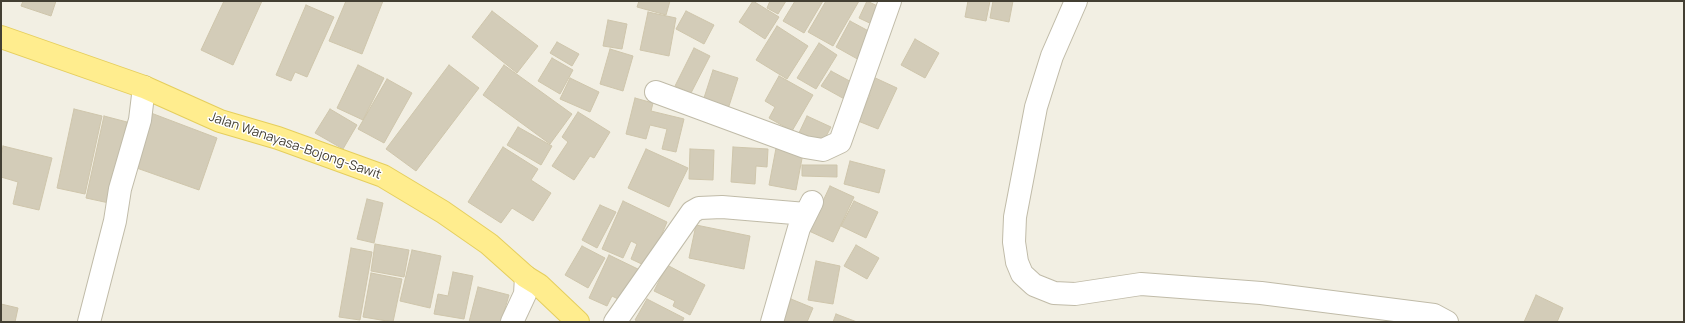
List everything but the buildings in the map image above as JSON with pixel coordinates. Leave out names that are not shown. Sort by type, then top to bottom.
[{"type":"main road","name":"Jalan Wanayasa-Bojong-Sawit","points":[[1,37],[144,87],[220,121],[278,138],[383,176],[489,244],[526,277],[539,285],[578,322]]},
{"type":"street","points":[[656,92],[805,147],[823,150],[840,142],[890,1]]},
{"type":"street","points":[[1076,1],[1052,56],[1036,107],[1015,217],[1014,242],[1017,262],[1022,274],[1034,285],[1054,293],[1075,294],[1141,284],[1261,293],[1434,315],[1447,322]]},
{"type":"street","points":[[89,322],[115,221],[120,189],[140,120],[144,87]]},
{"type":"street","points":[[615,322],[692,212],[699,208],[722,207],[809,208],[799,228],[772,322]]},
{"type":"street","points":[[512,322],[525,294],[526,277]]}]
